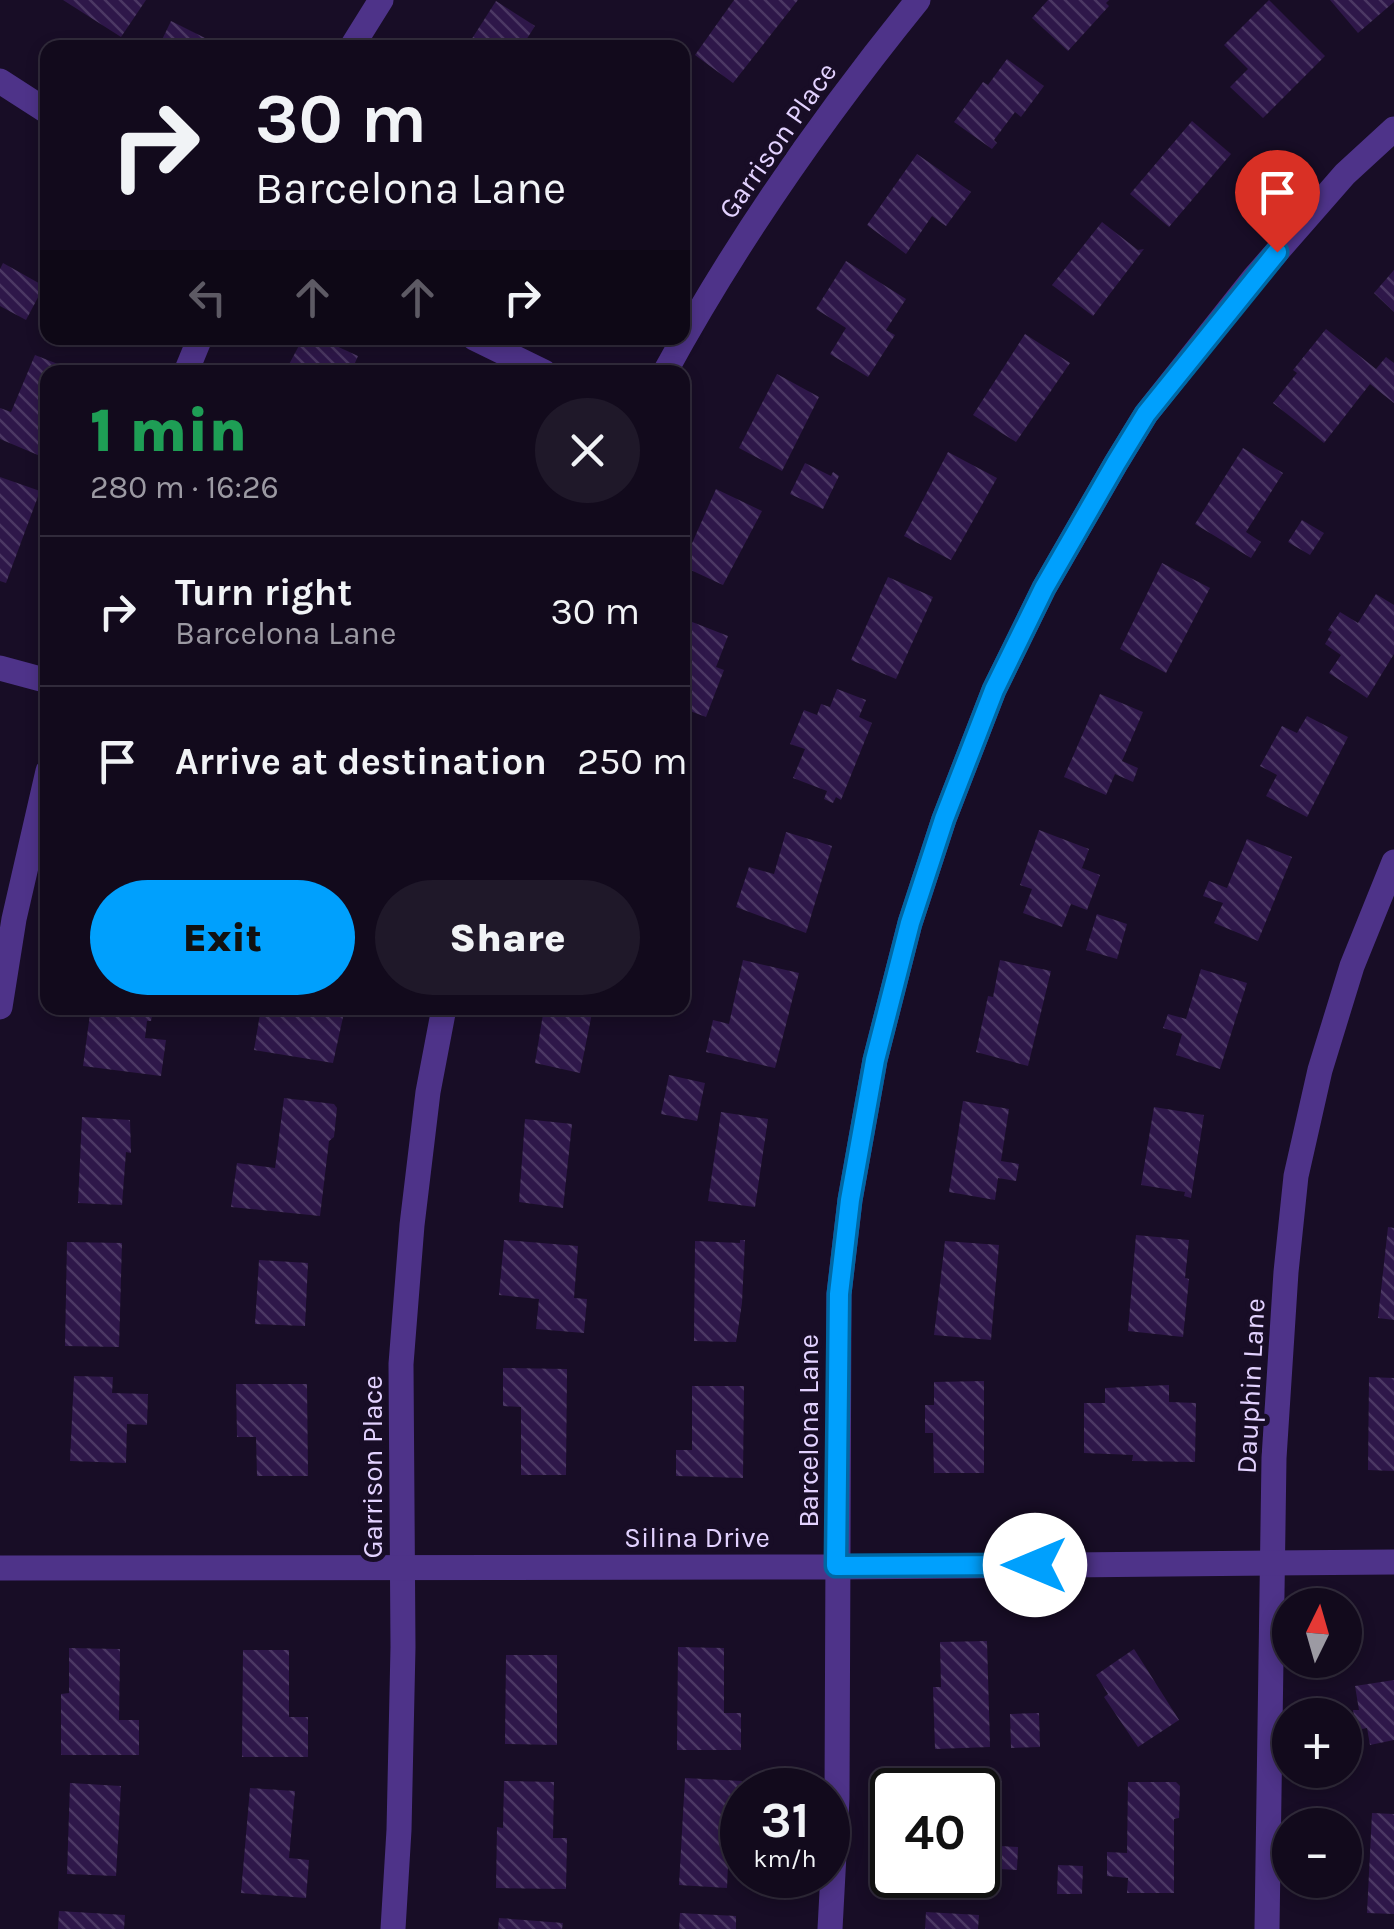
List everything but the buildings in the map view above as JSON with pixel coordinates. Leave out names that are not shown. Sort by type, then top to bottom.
[{"type":"street","points":[[356,40],[381,0]]},
{"type":"street","name":"Garrison Place","points":[[690,326],[776,188],[857,75],[918,0]]},
{"type":"street","points":[[0,81],[40,107]]},
{"type":"street","name":"Barcelona Lane","points":[[830,1929],[837,1798],[839,1294],[850,1200],[875,1060],[910,923],[944,819],[994,690],[1044,588],[1146,414],[1254,278],[1345,174],[1394,129]]},
{"type":"street","points":[[488,345],[530,365]]},
{"type":"street","points":[[0,668],[40,679]]},
{"type":"street","points":[[0,1007],[14,919],[40,806]]},
{"type":"street","name":"Dauphin Lane","points":[[1266,1929],[1274,1458],[1296,1176],[1320,1070],[1347,983],[1394,862]]},
{"type":"street","name":"Garrison Place","points":[[393,1929],[400,1812],[402,1364],[412,1225],[428,1092],[443,1015]]},
{"type":"street","name":"Silina Drive","points":[[0,1568],[1394,1562]]},
{"type":"route","points":[[1035,1565],[836,1566],[839,1294],[850,1200],[875,1060],[910,923],[944,819],[994,690],[1044,588],[1146,414],[1277,252]]}]
